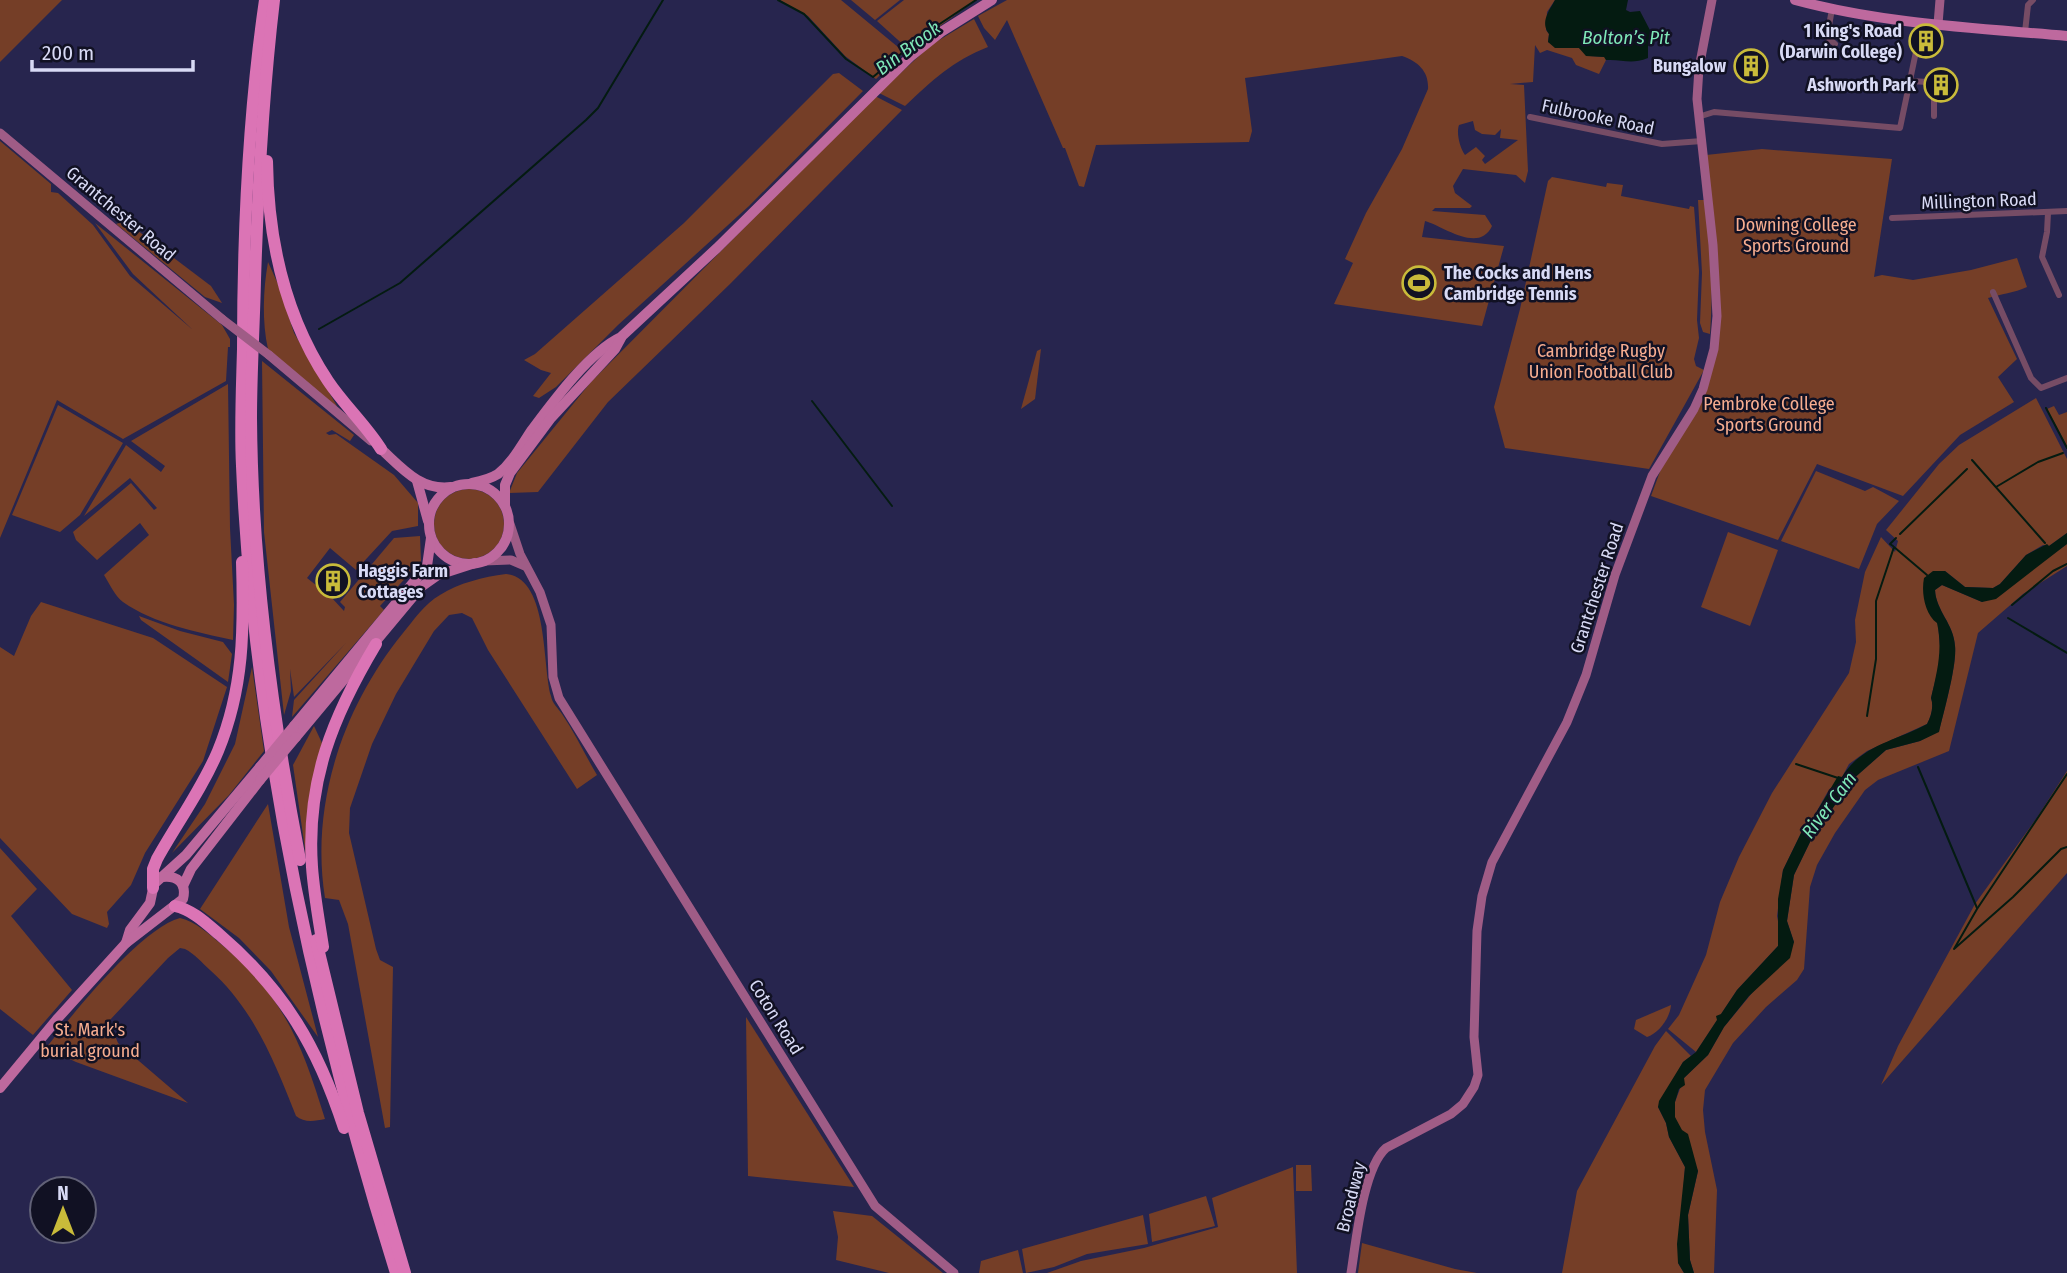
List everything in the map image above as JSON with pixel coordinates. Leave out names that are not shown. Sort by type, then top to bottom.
[{"type":"highway","points":[[265,0],[243,243],[242,465],[257,642],[281,813],[323,1013],[356,1144],[396,1273]]},
{"type":"highway","points":[[274,0],[260,130],[251,419],[265,629],[284,775],[310,915],[358,1113],[405,1273]]},
{"type":"highway","points":[[270,38],[268,205],[281,279],[308,349],[330,383],[381,449]]},
{"type":"highway","points":[[153,891],[153,869],[157,859],[214,760],[236,695],[243,655],[239,491],[242,465]]},
{"type":"highway","points":[[334,1022],[312,869],[314,796],[330,732],[355,678],[376,643]]},
{"type":"highway","points":[[174,907],[191,912],[247,960],[272,986],[298,1023],[330,1087],[366,1194],[390,1254]]},
{"type":"main road","points":[[381,449],[417,481],[439,488],[488,480],[499,473],[567,386],[609,343],[621,337],[727,239],[911,56],[941,32],[992,0]]},
{"type":"main road","points":[[1795,0],[1832,9],[1922,23],[2067,36]]},
{"type":"main road","points":[[126,943],[130,930],[147,908],[162,877],[186,855],[260,767],[376,643],[427,582],[438,575],[480,562],[503,545],[510,524],[505,505],[505,485],[510,473],[551,418],[615,349],[621,337]]},
{"type":"main road","points":[[0,1088],[58,1018],[126,943],[183,899],[183,886],[191,869],[295,732],[427,566],[431,537],[417,481]]},
{"type":"main road","points":[[472,484],[492,490],[505,505]]},
{"type":"main road","points":[[429,523],[437,500],[454,486]]},
{"type":"main road","points":[[431,537],[448,558],[465,564],[480,562]]},
{"type":"main road","points":[[162,877],[175,877],[183,886]]},
{"type":"main road","points":[[153,891],[159,904],[174,907]]},
{"type":"street","name":"Grantchester Road","points":[[1399,1140],[1451,1114],[1463,1104],[1474,1087],[1478,1075],[1474,1037],[1477,931],[1482,895],[1492,862],[1567,722],[1586,675],[1615,575],[1652,476],[1695,409],[1714,349],[1717,317],[1713,245],[1698,117],[1699,68],[1712,0]]},
{"type":"street","points":[[1938,24],[1940,0]]},
{"type":"street","points":[[2025,32],[2028,5],[2033,0]]},
{"type":"street","points":[[1832,9],[1827,37],[1835,44]]},
{"type":"street","points":[[1698,117],[1714,112],[1900,128],[1922,23]]},
{"type":"street","points":[[1928,82],[1933,73]]},
{"type":"street","points":[[1910,81],[1928,82]]},
{"type":"street","points":[[1928,82],[1934,95],[1934,116]]},
{"type":"street","name":"Fulbrooke Road","points":[[1530,117],[1662,144],[1702,141]]},
{"type":"street","name":"Grantchester Road","points":[[0,133],[381,449]]},
{"type":"street","name":"Millington Road","points":[[1892,218],[2067,211]]},
{"type":"street","points":[[2048,213],[2042,257],[2059,295]]},
{"type":"street","points":[[1993,292],[2032,378],[2041,388],[2067,378]]},
{"type":"street","name":"Coton Road","points":[[510,524],[540,592],[551,625],[553,677],[559,698],[875,1206],[954,1273]]},
{"type":"street","points":[[480,562],[512,560],[527,567]]},
{"type":"street","name":"Broadway","points":[[1351,1273],[1374,1162],[1386,1148],[1399,1140]]},
{"type":"green space","points":[[0,0],[62,0],[0,62]]},
{"type":"green space","points":[[780,0],[841,0],[904,52],[876,79],[845,56],[808,16]]},
{"type":"green space","points":[[851,0],[900,0],[875,20]]},
{"type":"green space","points":[[904,0],[976,0],[908,49],[877,21]]},
{"type":"green space","points":[[1007,0],[1555,0],[1547,12],[1548,42],[1561,48],[1579,48],[1590,56],[1605,57],[1606,60],[1599,74],[1576,65],[1572,58],[1547,50],[1540,53],[1535,45],[1533,82],[1510,84],[1524,85],[1528,171],[1525,183],[1516,175],[1463,169],[1453,186],[1455,193],[1472,206],[1435,208],[1432,211],[1485,215],[1492,226],[1479,238],[1470,238],[1425,221],[1422,237],[1504,246],[1482,326],[1334,304],[1353,263],[1345,259],[1366,213],[1402,149],[1428,89],[1425,73],[1413,61],[1402,56],[1245,78],[1252,131],[1249,142],[1096,145],[1084,187],[1079,186],[1065,148],[1007,20],[995,40],[978,16]],"holes":[[[1473,121],[1475,130],[1482,134],[1495,135],[1501,129],[1500,138],[1518,140],[1485,164],[1482,160],[1485,156],[1476,147],[1465,155],[1460,145],[1459,125]]]},
{"type":"green space","points":[[974,19],[988,47],[953,65],[905,106],[879,93],[931,45]]},
{"type":"green space","points":[[839,73],[863,91],[749,206],[618,325],[556,387],[539,398],[533,396],[551,373],[524,360],[535,354],[684,223],[833,74]]},
{"type":"green space","points":[[875,96],[902,110],[730,284],[608,402],[538,492],[509,493],[517,473],[591,382]]},
{"type":"green space","points":[[0,141],[51,184],[51,192],[58,193],[93,225],[130,276],[193,330],[133,274],[95,223],[222,325],[230,339],[230,347],[226,381],[123,439],[57,400],[0,538]]},
{"type":"green space","points":[[1762,149],[1892,159],[1874,277],[1882,275],[1913,280],[1971,270],[2017,258],[2027,287],[1988,298],[2017,359],[1998,377],[2014,402],[1960,435],[1903,496],[1817,464],[1778,540],[1651,496],[1665,458],[1692,419],[1715,355],[1706,155]]},
{"type":"green space","name":"Cambridge Rugby Union Football Club","points":[[1552,177],[1606,187],[1607,183],[1623,185],[1621,196],[1689,209],[1690,206],[1694,207],[1699,271],[1699,338],[1694,359],[1696,366],[1704,370],[1649,469],[1505,448],[1494,407],[1520,309],[1548,181]]},
{"type":"green space","points":[[1698,200],[1704,200],[1709,232],[1712,284],[1710,334],[1703,332],[1700,323],[1702,273]]},
{"type":"green space","points":[[125,221],[211,286],[222,303],[205,297],[116,224]]},
{"type":"green space","points":[[268,262],[294,333],[337,406],[268,349],[264,306]]},
{"type":"green space","points":[[1041,349],[1035,399],[1021,409],[1037,351]]},
{"type":"green space","points":[[262,361],[354,435],[350,441],[332,430],[326,433],[336,434],[394,475],[418,503],[418,526],[392,531],[356,570],[330,548],[307,578],[344,611],[345,607],[340,602],[394,538],[420,536],[421,561],[380,606],[384,610],[292,717],[294,700],[346,643],[294,697],[290,669],[291,691],[284,715],[264,532]]},
{"type":"green space","points":[[228,384],[233,640],[162,622],[135,610],[117,596],[104,575],[149,535],[140,523],[97,560],[76,540],[73,532],[131,483],[154,510],[157,508],[130,478],[84,516],[126,445],[161,472],[165,466],[131,441]]},
{"type":"green space","points":[[2036,398],[2067,459],[2067,533],[2049,546],[2043,545],[2026,555],[2000,584],[1993,588],[1965,587],[1945,571],[1933,571],[1941,657],[1931,698],[1932,711],[1927,724],[1867,751],[1849,764],[1842,777],[1827,793],[1810,823],[1802,831],[1783,870],[1777,916],[1780,931],[1778,946],[1737,990],[1696,1052],[1668,1029],[1679,1015],[1706,955],[1720,902],[1739,857],[1772,793],[1849,673],[1856,642],[1855,620],[1865,572],[1881,537],[1895,552],[1898,541],[1886,530],[1939,464],[1959,445]]},
{"type":"green space","points":[[58,405],[123,443],[80,515],[60,532],[12,515]]},
{"type":"green space","points":[[2054,406],[2059,415],[2067,412],[2067,446],[2047,409]]},
{"type":"green space","points":[[1816,471],[1865,491],[1873,487],[1899,501],[1877,524],[1859,569],[1781,541]]},
{"type":"green space","points":[[469,489],[494,499],[504,524],[494,549],[469,559],[444,549],[434,524],[444,499]]},
{"type":"green space","points":[[1728,532],[1778,550],[1750,626],[1701,607]]},
{"type":"green space","points":[[2067,544],[2067,566],[2023,594],[1978,633],[1949,751],[1878,780],[1865,790],[1817,865],[1810,887],[1804,969],[1797,980],[1766,1007],[1733,1043],[1705,1090],[1705,1132],[1717,1190],[1714,1273],[1694,1273],[1690,1260],[1688,1215],[1698,1171],[1675,1118],[1675,1102],[1684,1078],[1708,1055],[1724,1027],[1794,942],[1787,921],[1794,875],[1811,840],[1852,780],[1886,750],[1920,741],[1939,731],[1952,676],[1955,646],[1952,631],[1938,605],[1935,590],[1942,585],[1982,602]]},
{"type":"green space","points":[[506,574],[520,579],[530,590],[541,625],[552,699],[597,775],[577,789],[488,650],[472,618],[462,613],[449,615],[434,631],[396,694],[372,744],[350,808],[349,833],[376,949],[380,960],[393,967],[390,1127],[385,1128],[348,924],[339,900],[325,898],[322,827],[327,792],[336,758],[363,692],[415,618],[435,598],[455,587]]},
{"type":"green space","points":[[41,602],[153,638],[227,687],[203,761],[145,853],[131,885],[107,912],[107,928],[72,914],[0,838],[0,647],[14,656],[31,616]]},
{"type":"green space","points":[[139,616],[180,631],[223,642],[232,654],[228,682],[141,620]]},
{"type":"green space","points":[[252,667],[264,751],[229,795],[172,853],[205,804],[235,744]]},
{"type":"green space","points":[[314,726],[322,743],[306,856],[293,765]]},
{"type":"green space","points":[[2067,771],[2067,873],[1881,1085],[1898,1046],[1975,904]]},
{"type":"green space","points":[[268,804],[289,927],[318,1037],[271,971],[239,938],[200,909]]},
{"type":"green space","points":[[0,848],[37,889],[11,916],[72,990],[33,1035],[0,1009]]},
{"type":"green space","name":"St. Mark's burial ground","points":[[180,918],[207,932],[243,963],[276,1002],[299,1044],[325,1119],[306,1121],[296,1116],[271,1057],[251,1019],[225,985],[185,949],[180,948],[168,958],[109,1021],[118,1043],[188,1103],[76,1062],[46,1048],[127,955],[164,925]]},
{"type":"green space","points":[[1671,1005],[1660,1029],[1651,1035],[1647,1037],[1634,1029],[1636,1020]]},
{"type":"green space","points":[[746,1017],[854,1187],[748,1176]]},
{"type":"green space","points":[[1666,1031],[1691,1056],[1683,1062],[1658,1107],[1669,1137],[1685,1167],[1678,1263],[1684,1273],[1562,1273],[1577,1191],[1655,1046]]},
{"type":"green space","points":[[1296,1165],[1311,1165],[1312,1191],[1296,1191]]},
{"type":"green space","points":[[1293,1167],[1297,1273],[1047,1273],[1081,1261],[1144,1248],[1218,1227],[1212,1198]]},
{"type":"green space","points":[[1206,1196],[1215,1226],[1152,1242],[1149,1214]]},
{"type":"green space","points":[[833,1211],[872,1216],[943,1273],[889,1273],[836,1260],[838,1237]]},
{"type":"green space","points":[[1143,1215],[1148,1244],[1087,1254],[1054,1267],[1026,1273],[1022,1249]]},
{"type":"green space","points":[[1362,1243],[1455,1269],[1477,1273],[1358,1273]]},
{"type":"green space","points":[[1018,1250],[1023,1273],[979,1273],[981,1261]]},
{"type":"water","name":"Bolton’s Pit","points":[[1555,0],[1628,0],[1626,10],[1640,11],[1652,34],[1648,44],[1648,58],[1631,61],[1606,60],[1604,57],[1586,56],[1579,48],[1555,48],[1548,42],[1549,34],[1545,25]]},
{"type":"water","name":"River Cam","points":[[2067,533],[2067,544],[1996,599],[1982,602],[1942,585],[1935,590],[1938,605],[1952,631],[1955,646],[1952,676],[1939,732],[1920,741],[1886,750],[1852,780],[1811,840],[1794,875],[1787,921],[1794,942],[1790,958],[1749,996],[1724,1027],[1708,1055],[1684,1078],[1685,1085],[1679,1089],[1675,1102],[1675,1117],[1682,1130],[1688,1134],[1698,1171],[1688,1215],[1690,1260],[1694,1273],[1684,1273],[1678,1263],[1677,1244],[1685,1167],[1669,1137],[1658,1107],[1659,1101],[1683,1062],[1696,1052],[1717,1020],[1716,1016],[1721,1014],[1737,990],[1778,946],[1778,899],[1783,870],[1802,831],[1810,823],[1838,776],[1842,777],[1850,766],[1869,751],[1927,724],[1932,711],[1931,698],[1939,642],[1937,623],[1929,614],[1925,603],[1924,578],[1933,571],[1945,571],[1965,587],[1993,588],[2000,584],[2026,555],[2047,544],[2049,546]]},
{"type":"waterway","points":[[319,329],[400,283],[586,120],[598,108],[663,0]]},
{"type":"waterway","name":"Bin Brook","points":[[778,0],[804,14],[846,59],[873,77],[926,33],[976,0]]},
{"type":"waterway","points":[[812,401],[892,506]]},
{"type":"waterway","points":[[2046,408],[2067,448]]},
{"type":"waterway","points":[[1996,487],[2038,462],[2063,453]]},
{"type":"waterway","points":[[1972,460],[2045,543]]},
{"type":"waterway","points":[[1900,534],[1967,469]]},
{"type":"waterway","points":[[1893,546],[1890,544],[1896,538]]},
{"type":"waterway","points":[[1867,716],[1876,659],[1876,601],[1894,547],[1927,575]]},
{"type":"waterway","points":[[2012,605],[2053,571],[2067,564]]},
{"type":"waterway","points":[[2008,618],[2067,653]]},
{"type":"waterway","name":"River Cam","points":[[1796,764],[1838,778]]},
{"type":"waterway","points":[[1918,767],[1977,908]]},
{"type":"waterway","points":[[2067,774],[1977,909],[1954,949],[2013,897],[2061,849],[2067,847]]},
{"type":"place","name":"1 King's Road (Darwin College)","points":[[1926,41]]},
{"type":"place","name":"Bungalow","points":[[1751,66]]},
{"type":"place","name":"Ashworth Park","points":[[1941,85]]},
{"type":"place","name":"The Cocks and Hens Cambridge Tennis","points":[[1419,283]]},
{"type":"place","name":"Haggis Farm Cottages","points":[[333,581]]},
{"type":"park label","name":"Downing College Sports Ground","points":[[1796,235]]},
{"type":"park label","name":"Pembroke College Sports Ground","points":[[1769,414]]}]
